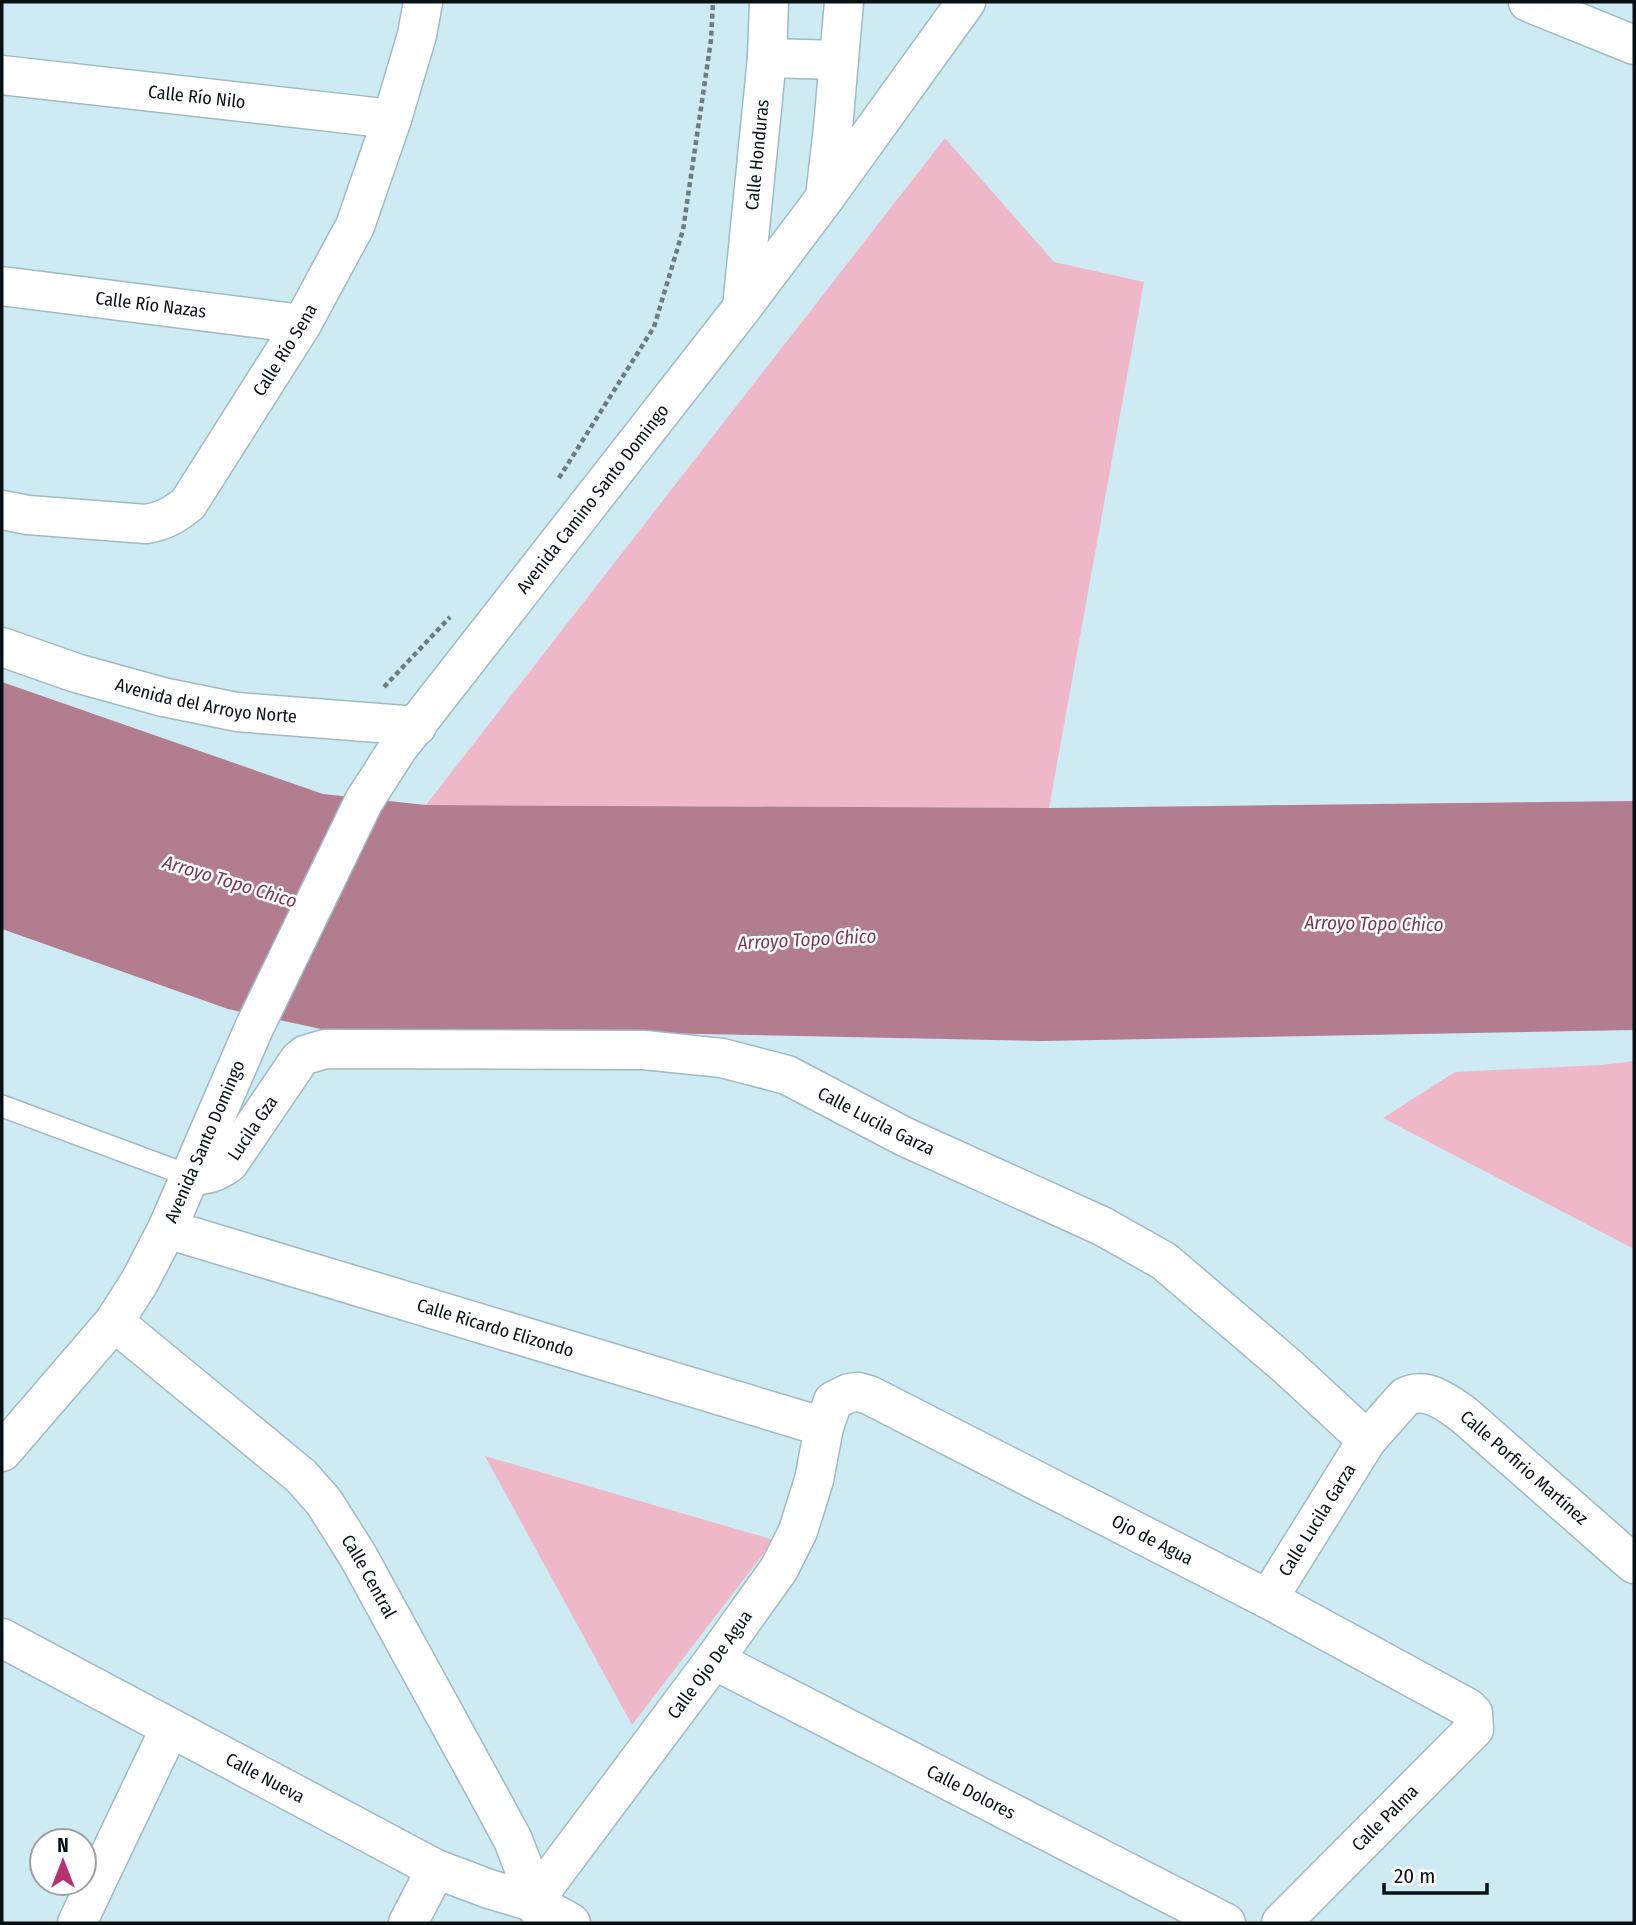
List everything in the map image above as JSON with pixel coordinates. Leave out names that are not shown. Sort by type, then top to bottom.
[{"type":"street","name":"Calle Río Sena","points":[[2,510],[29,515],[146,524],[173,516],[188,504],[302,324],[355,226],[392,119],[417,35],[423,2]]},
{"type":"street","name":"Calle Honduras","points":[[742,308],[767,58],[769,2]]},
{"type":"street","points":[[824,199],[844,2]]},
{"type":"street","name":"Avenida Camino Santo Domingo","points":[[364,801],[398,748],[742,308],[966,2]]},
{"type":"street","points":[[1528,2],[1634,45]]},
{"type":"street","points":[[767,58],[839,61]]},
{"type":"street","name":"Calle Río Nilo","points":[[2,75],[392,119]]},
{"type":"street","name":"Calle Río Nazas","points":[[2,286],[302,324]]},
{"type":"street","name":"Avenida del Arroyo Norte","points":[[2,647],[76,673],[237,712],[417,726]]},
{"type":"street","name":"Avenida Santo Domingo","points":[[2,1452],[114,1322],[140,1281],[167,1229],[254,1028],[364,801]]},
{"type":"street","name":"Calle Lucila Garza","points":[[299,1060],[305,1055],[325,1049],[644,1050],[722,1058],[787,1075],[905,1137],[1102,1226],[1164,1261],[1287,1366],[1367,1440]]},
{"type":"street","name":"Lucila Gza","points":[[190,1176],[207,1175],[229,1163],[299,1060]]},
{"type":"street","name":"Calle Ricardo Elizondo","points":[[167,1229],[828,1414]]},
{"type":"street","name":"Calle Central","points":[[114,1322],[300,1476],[324,1502],[358,1556],[498,1811],[541,1913]]},
{"type":"street","name":"Ojo de Agua","points":[[828,1414],[849,1393],[869,1395],[1268,1599],[1468,1708]]},
{"type":"street","name":"Calle Porfirio Martínez","points":[[1405,1397],[1412,1394],[1430,1394],[1463,1414],[1634,1564]]},
{"type":"street","name":"Calle Lucila Garza","points":[[1268,1599],[1367,1440],[1405,1397]]},
{"type":"street","name":"Calle Ojo De Agua","points":[[541,1913],[779,1570],[798,1531],[814,1480],[828,1414]]},
{"type":"street","name":"Calle Nueva","points":[[2,1638],[436,1869],[571,1923]]},
{"type":"street","name":"Calle Dolores","points":[[714,1660],[1226,1923]]},
{"type":"street","name":"Calle Palma","points":[[1281,1923],[1474,1729],[1473,1713],[1468,1708]]},
{"type":"street","points":[[77,1923],[170,1728]]},
{"type":"street","points":[[408,1923],[436,1869]]},
{"type":"lane","points":[[2,1106],[190,1176]]},
{"type":"path","points":[[556,483],[654,327],[683,230],[711,40],[713,2]]},
{"type":"path","points":[[354,720],[454,613]]},
{"type":"shaded area","points":[[945,138],[1054,262],[1144,282],[1049,808],[426,805]]},
{"type":"shaded area","points":[[1634,1061],[1634,1249],[1383,1118],[1455,1072]]},
{"type":"shaded area","points":[[485,1456],[774,1540],[632,1725]]},
{"type":"water","name":"Arroyo Topo Chico","points":[[2,682],[323,794],[426,805],[1049,808],[1634,801],[1634,1030],[1042,1041],[456,1029],[335,1032],[228,1009],[2,929]]}]
